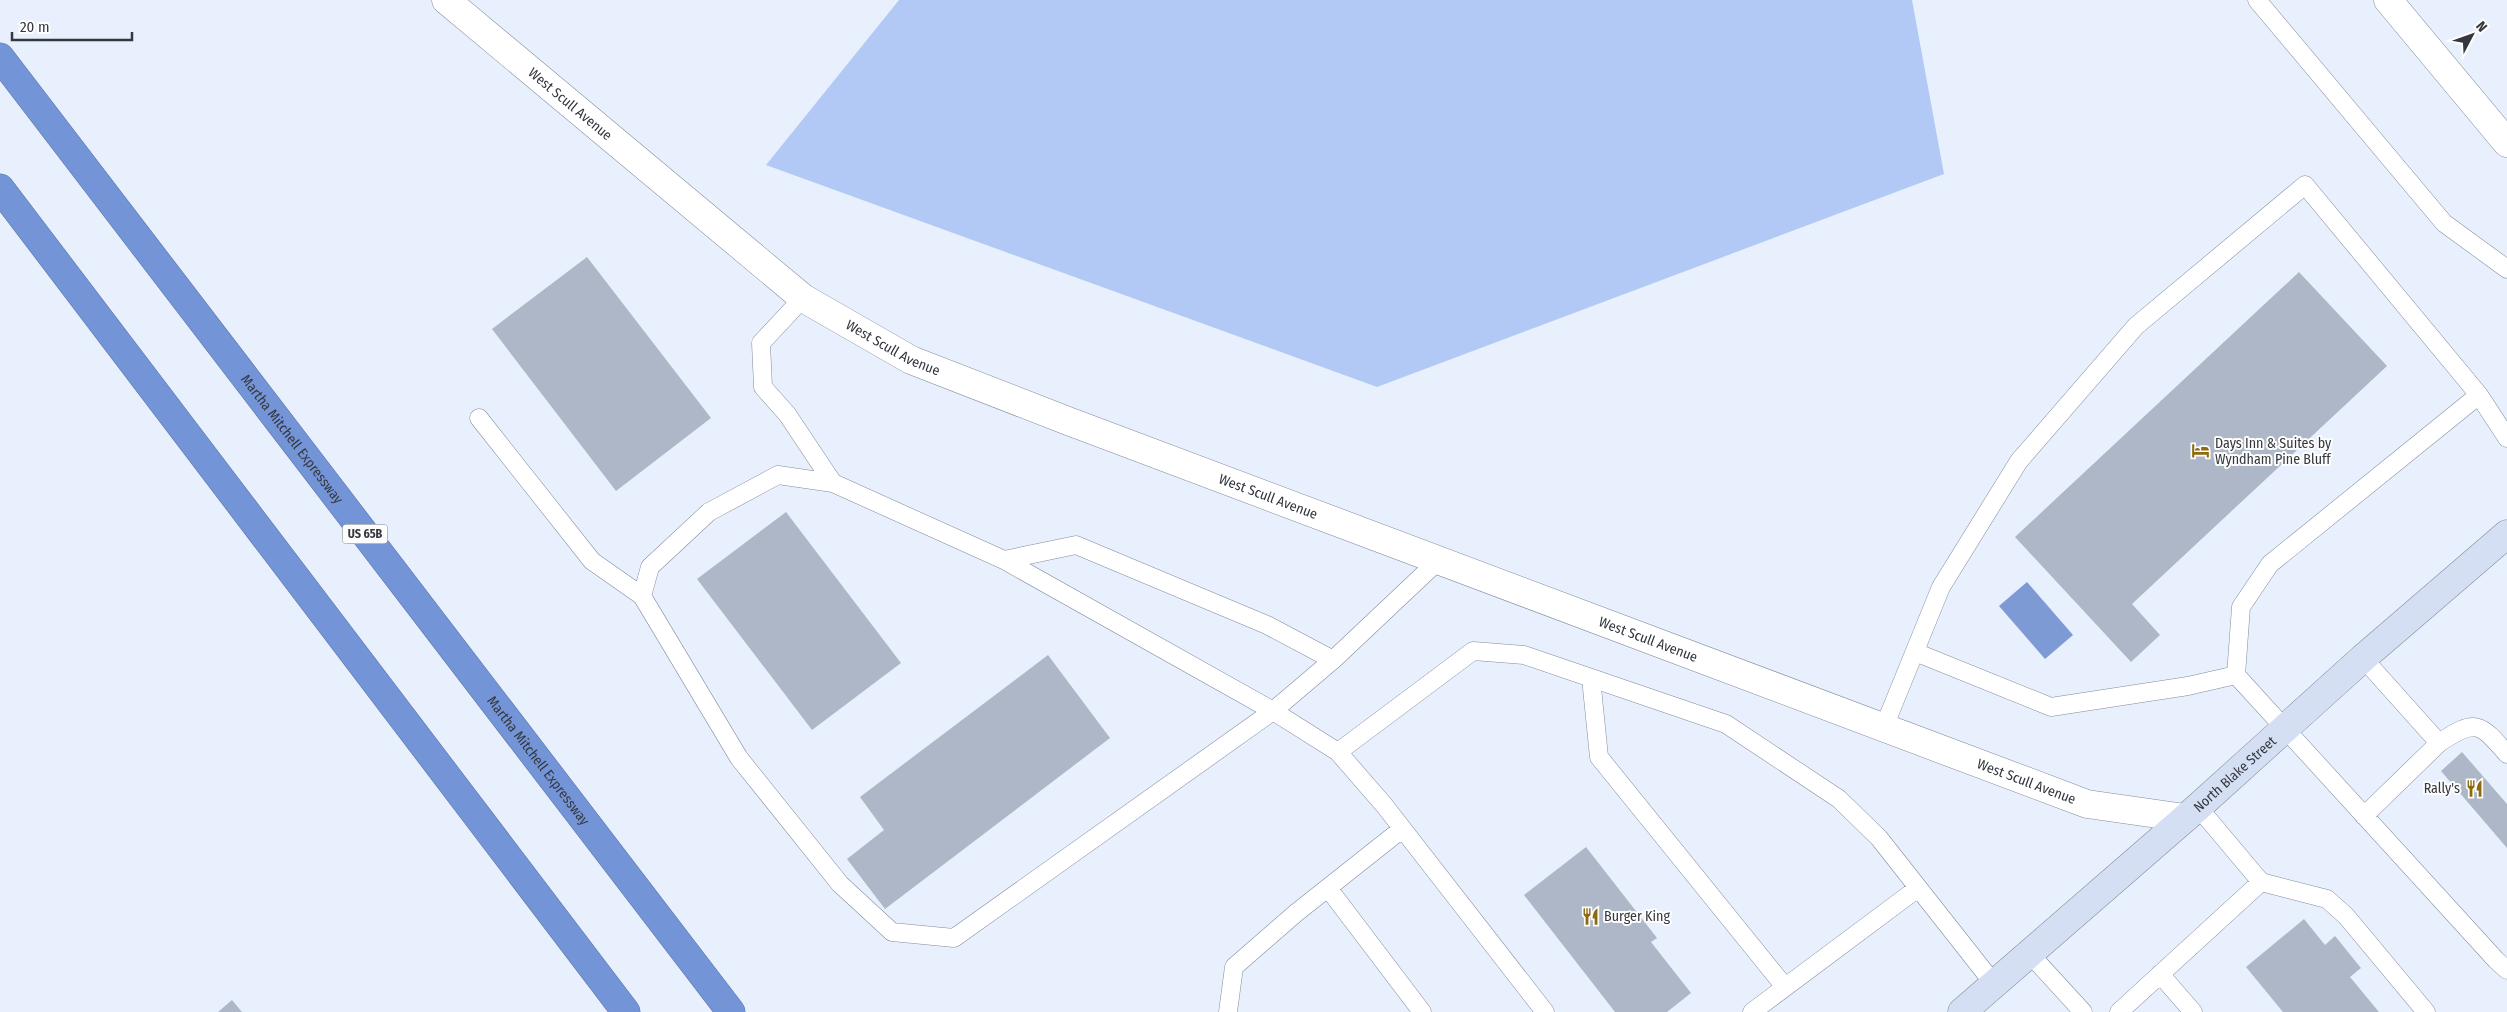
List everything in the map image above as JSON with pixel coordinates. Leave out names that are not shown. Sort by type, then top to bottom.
[{"type":"highway","name":"Martha Mitchell Expressway","points":[[0,57],[731,1012]]},
{"type":"highway","points":[[0,188],[626,1012]]},
{"type":"main road","name":"North Blake Street","points":[[1962,1012],[2192,812],[2363,658],[2507,534]]},
{"type":"street","name":"West Scull Avenue","points":[[446,0],[803,298],[911,360],[2087,804],[2192,812]]},
{"type":"street","points":[[2388,0],[2507,143]]},
{"type":"lane","points":[[2257,0],[2444,223],[2507,269]]},
{"type":"lane","points":[[1884,727],[1941,588],[2019,461],[2136,326],[2305,185],[2479,394],[2507,438]]},
{"type":"lane","points":[[803,298],[761,343],[763,386],[787,414],[833,483]]},
{"type":"lane","points":[[2479,394],[2270,564],[2241,607],[2236,675],[2507,970]]},
{"type":"lane","points":[[479,418],[592,561],[642,596],[739,758],[840,884],[892,932],[954,938],[1273,710],[1333,660],[1439,560]]},
{"type":"lane","points":[[642,596],[650,566],[709,512],[778,475],[833,483],[1004,560],[1273,710],[1338,752],[1402,829],[1545,1012]]},
{"type":"lane","points":[[1004,560],[1076,545],[1267,625],[1333,660]]},
{"type":"lane","points":[[1338,752],[1473,651],[1524,655],[1726,724],[1838,800],[1879,838],[1994,984]]},
{"type":"lane","points":[[1915,652],[2052,707],[2188,686],[2236,675]]},
{"type":"lane","points":[[2363,658],[2439,743]]},
{"type":"lane","points":[[1592,678],[1599,756],[1785,988]]},
{"type":"lane","points":[[2364,816],[2439,743],[2457,731],[2473,727],[2486,730],[2507,754]]},
{"type":"lane","points":[[2192,812],[2261,882],[2327,900],[2346,916],[2426,1012]]},
{"type":"lane","points":[[1228,1012],[1234,967],[1402,829]]},
{"type":"lane","points":[[2119,1012],[2261,882]]},
{"type":"lane","points":[[1328,888],[1422,1012]]},
{"type":"lane","points":[[1752,1012],[1918,888]]},
{"type":"lane","points":[[2029,953],[2083,1012]]},
{"type":"lane","points":[[2160,974],[2193,1012]]},
{"type":"shaded area","points":[[899,0],[1912,0],[1944,174],[1377,387],[766,165]]},
{"type":"shaded area","points":[[2027,582],[2073,635],[2045,659],[1999,606]]},
{"type":"building","points":[[587,257],[711,418],[616,491],[492,329]]},
{"type":"building","name":"Days Inn & Suites by Wyndham Pine Bluff","points":[[2299,272],[2387,366],[2132,604],[2160,635],[2131,662],[2015,537]]},
{"type":"building","points":[[786,512],[901,663],[812,730],[697,579]]},
{"type":"building","points":[[1048,655],[1110,738],[885,909],[847,859],[884,830],[860,797]]},
{"type":"building","name":"Rally's","points":[[2462,752],[2507,804],[2507,848],[2441,771]]},
{"type":"building","name":"Burger King","points":[[1586,847],[1657,938],[1651,942],[1691,993],[1667,1012],[1615,1012],[1524,895]]},
{"type":"building","points":[[2304,919],[2325,945],[2335,936],[2361,968],[2350,977],[2379,1012],[2283,1012],[2246,967]]},
{"type":"building","points":[[232,1000],[242,1012],[218,1012]]},
{"type":"place","name":"Days Inn & Suites by Wyndham Pine Bluff","points":[[2201,451]]},
{"type":"place","name":"Rally's","points":[[2474,788]]},
{"type":"place","name":"Burger King","points":[[1590,916]]}]
